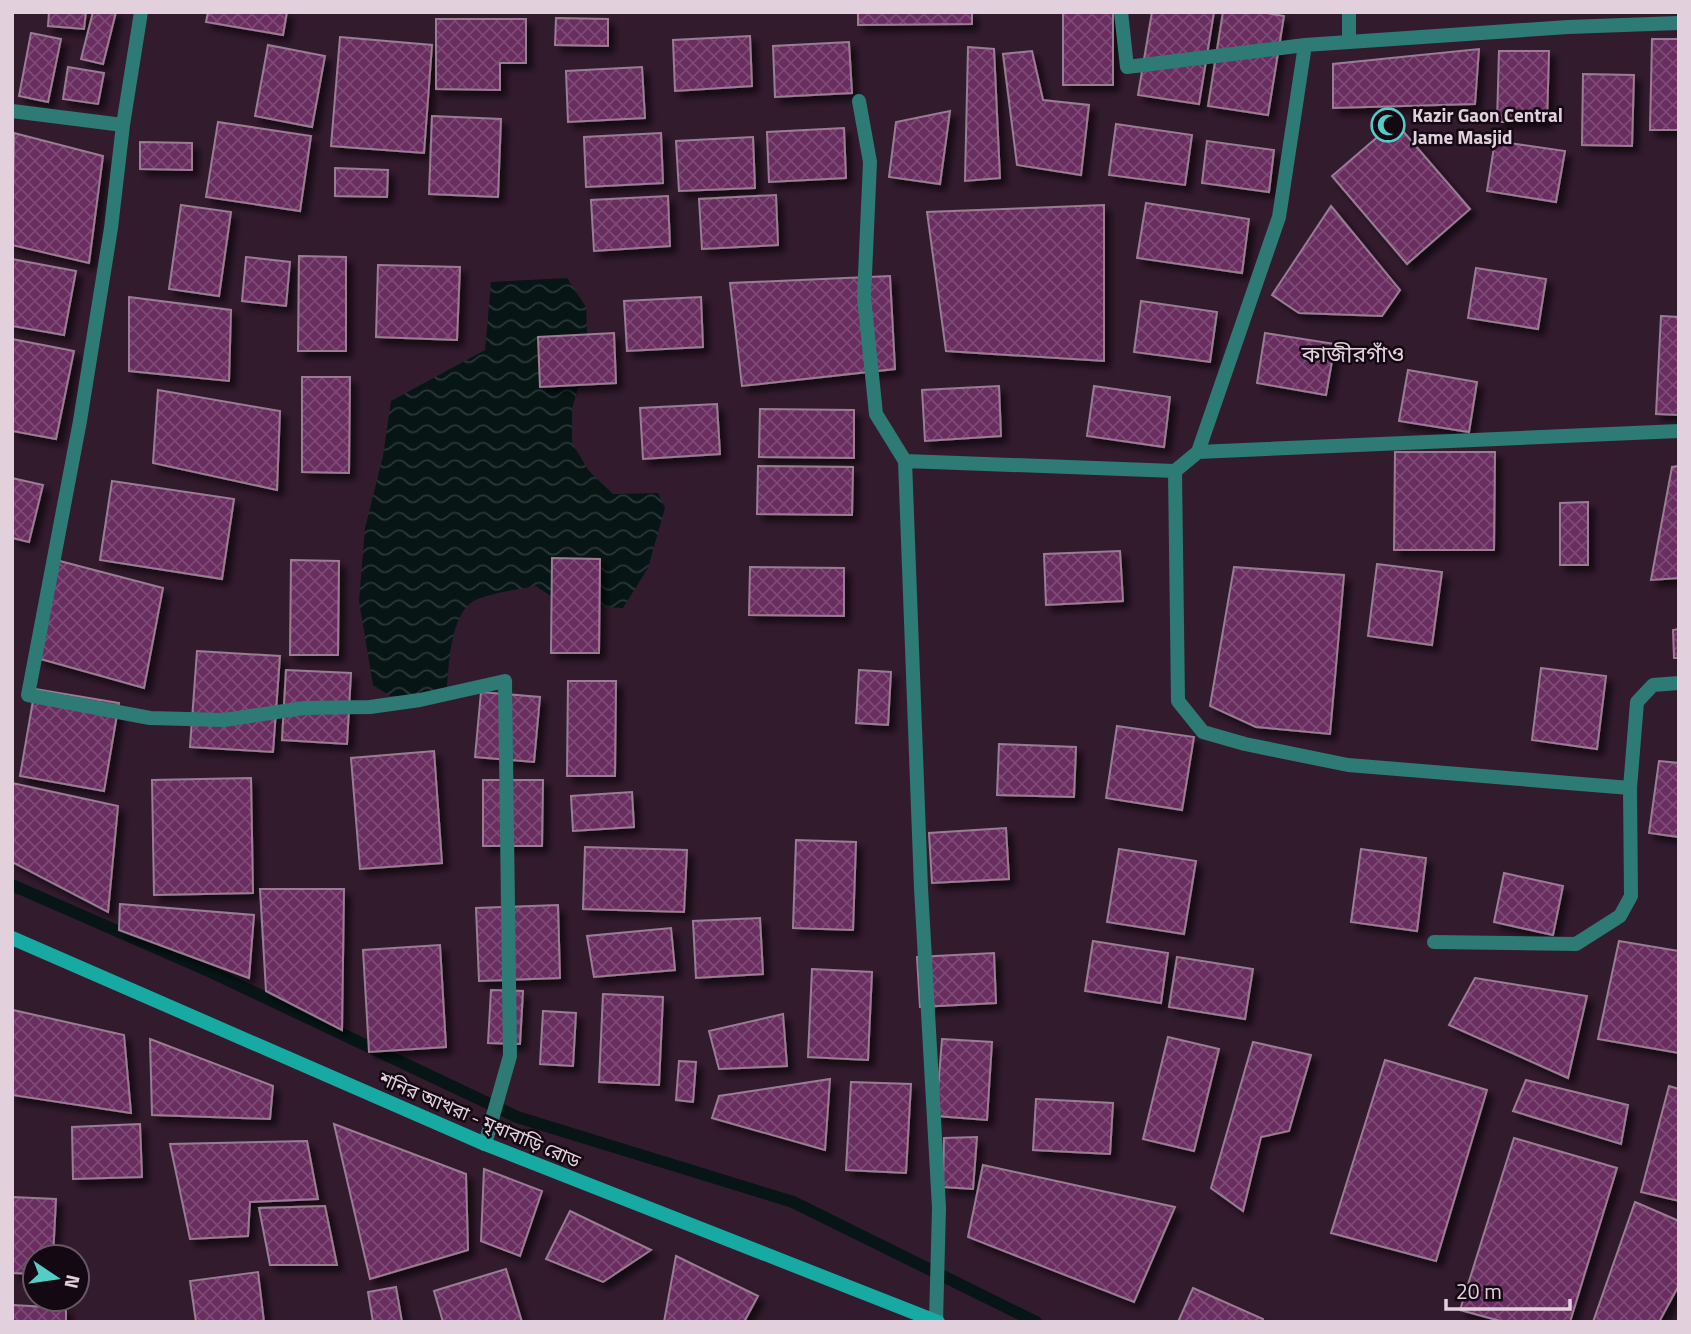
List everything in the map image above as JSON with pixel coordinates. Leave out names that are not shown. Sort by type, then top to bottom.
[{"type":"main road","name":"শনির আখরা - মৃধাবাড়ি রোড","points":[[12,938],[485,1144],[937,1321]]},
{"type":"street","points":[[141,12],[123,125],[111,228],[80,421],[28,695],[150,718],[224,720],[304,708],[370,707],[505,681],[510,1056],[485,1144]]},
{"type":"street","points":[[1121,12],[1127,67],[1349,41],[1679,23]]},
{"type":"street","points":[[1349,12],[1349,41]]},
{"type":"street","points":[[905,461],[1175,471],[1198,452],[1279,217],[1305,45]]},
{"type":"street","points":[[859,102],[870,162],[864,297],[876,414],[905,461],[921,888],[939,1208],[937,1321]]},
{"type":"street","points":[[12,111],[123,125]]},
{"type":"street","points":[[1198,452],[1679,431]]},
{"type":"street","points":[[1175,471],[1178,701],[1203,732],[1245,744],[1348,765],[1630,788]]},
{"type":"street","points":[[1434,942],[1576,944],[1620,916],[1631,896],[1630,788],[1637,702],[1653,685],[1679,682]]},
{"type":"water","points":[[567,278],[586,307],[588,353],[572,409],[572,443],[589,471],[613,494],[658,493],[665,508],[648,568],[623,608],[564,605],[536,586],[478,599],[469,604],[457,624],[447,687],[412,696],[390,696],[373,685],[359,601],[365,528],[383,456],[391,401],[485,350],[491,282]]},
{"type":"building","points":[[49,12],[86,12],[84,29],[48,26]]},
{"type":"building","points":[[93,12],[116,12],[103,64],[81,59]]},
{"type":"building","points":[[208,12],[287,12],[283,35],[206,22]]},
{"type":"building","points":[[858,12],[972,12],[972,24],[858,25]]},
{"type":"building","points":[[1063,12],[1113,12],[1113,85],[1063,85]]},
{"type":"building","points":[[1152,12],[1214,12],[1199,104],[1138,95]]},
{"type":"building","points":[[1223,12],[1261,12],[1284,16],[1268,115],[1208,106]]},
{"type":"building","points":[[556,18],[608,19],[608,46],[555,45]]},
{"type":"building","points":[[436,19],[526,19],[526,63],[500,63],[500,90],[436,89]]},
{"type":"building","points":[[31,33],[61,39],[48,102],[19,96]]},
{"type":"building","points":[[750,36],[752,86],[675,91],[673,40]]},
{"type":"building","points":[[340,37],[432,45],[424,153],[331,146]]},
{"type":"building","points":[[1652,39],[1679,39],[1679,130],[1650,130]]},
{"type":"building","points":[[849,42],[852,93],[775,97],[773,46]]},
{"type":"building","points":[[268,45],[325,56],[312,127],[255,116]]},
{"type":"building","points":[[968,47],[994,49],[1000,178],[965,181]]},
{"type":"building","points":[[1479,49],[1475,104],[1333,108],[1333,64]]},
{"type":"building","points":[[1032,51],[1043,100],[1089,105],[1081,175],[1017,165],[1003,54]]},
{"type":"building","points":[[1499,51],[1549,51],[1547,122],[1497,122]]},
{"type":"building","points":[[68,67],[104,73],[98,104],[63,99]]},
{"type":"building","points":[[642,67],[645,118],[568,122],[566,71]]},
{"type":"building","points":[[1583,74],[1634,75],[1632,146],[1582,145]]},
{"type":"building","points":[[950,111],[940,184],[889,177],[896,122]]},
{"type":"building","points":[[432,116],[501,119],[498,197],[429,194]]},
{"type":"building","points":[[218,122],[311,136],[300,211],[206,197]]},
{"type":"building","points":[[1395,122],[1470,209],[1407,264],[1332,176]]},
{"type":"building","points":[[1116,124],[1192,135],[1185,185],[1109,175]]},
{"type":"building","points":[[844,128],[846,178],[769,182],[767,132]]},
{"type":"building","points":[[14,133],[103,156],[89,263],[12,245]]},
{"type":"building","points":[[661,133],[663,183],[586,187],[584,137]]},
{"type":"building","points":[[753,137],[755,188],[679,191],[676,141]]},
{"type":"building","points":[[1207,141],[1274,150],[1269,192],[1202,183]]},
{"type":"building","points":[[1495,141],[1565,151],[1556,202],[1487,191]]},
{"type":"building","points":[[140,142],[192,143],[192,170],[140,169]]},
{"type":"building","points":[[335,168],[388,170],[387,197],[335,196]]},
{"type":"building","points":[[776,195],[778,245],[702,249],[699,199]]},
{"type":"building","points":[[668,196],[670,246],[594,251],[591,200]]},
{"type":"building","points":[[1146,203],[1249,219],[1242,273],[1137,258]]},
{"type":"building","points":[[181,205],[231,212],[219,296],[169,289]]},
{"type":"building","points":[[1104,205],[1104,361],[946,351],[927,212]]},
{"type":"building","points":[[1331,206],[1400,290],[1382,316],[1299,313],[1272,295]]},
{"type":"building","points":[[299,256],[346,257],[346,351],[298,351]]},
{"type":"building","points":[[246,257],[290,262],[286,306],[242,301]]},
{"type":"building","points":[[12,259],[76,271],[64,335],[12,326]]},
{"type":"building","points":[[378,265],[460,267],[457,340],[376,337]]},
{"type":"building","points":[[1476,268],[1546,279],[1538,329],[1468,318]]},
{"type":"building","points":[[890,276],[895,369],[742,386],[730,283]]},
{"type":"building","points":[[129,297],[231,310],[229,381],[129,371]]},
{"type":"building","points":[[701,297],[703,347],[627,351],[624,301]]},
{"type":"building","points":[[1141,301],[1217,312],[1210,362],[1134,352]]},
{"type":"building","points":[[1661,316],[1679,317],[1679,415],[1656,414]]},
{"type":"building","points":[[614,333],[616,383],[540,387],[538,337]]},
{"type":"building","points":[[1265,333],[1335,344],[1326,395],[1257,383]]},
{"type":"building","points":[[12,339],[74,351],[56,439],[12,431]]},
{"type":"building","points":[[1408,370],[1477,382],[1469,432],[1399,421]]},
{"type":"building","points":[[302,377],[350,377],[349,473],[302,472]]},
{"type":"building","points":[[999,386],[1001,436],[925,441],[922,390]]},
{"type":"building","points":[[1094,386],[1170,397],[1164,447],[1087,436]]},
{"type":"building","points":[[158,390],[280,411],[277,490],[153,463]]},
{"type":"building","points":[[717,404],[720,454],[643,459],[640,408]]},
{"type":"building","points":[[760,409],[854,410],[854,458],[759,457]]},
{"type":"building","points":[[1395,452],[1495,452],[1494,550],[1394,550]]},
{"type":"building","points":[[758,466],[853,467],[852,515],[757,514]]},
{"type":"building","points":[[1679,466],[1679,578],[1651,580],[1672,467]]},
{"type":"building","points":[[12,478],[43,485],[29,542],[12,538]]},
{"type":"building","points":[[112,481],[234,499],[222,579],[100,560]]},
{"type":"building","points":[[1588,502],[1588,565],[1560,565],[1560,503]]},
{"type":"building","points":[[1120,551],[1123,601],[1046,605],[1044,554]]},
{"type":"building","points":[[552,558],[600,559],[599,653],[551,653]]},
{"type":"building","points":[[56,560],[163,588],[144,688],[37,658]]},
{"type":"building","points":[[291,560],[339,561],[338,655],[290,655]]},
{"type":"building","points":[[1377,564],[1442,572],[1432,645],[1368,636]]},
{"type":"building","points":[[750,567],[844,568],[844,616],[749,615]]},
{"type":"building","points":[[1234,567],[1344,575],[1330,734],[1256,727],[1210,706]]},
{"type":"building","points":[[1679,629],[1679,658],[1674,658],[1673,630]]},
{"type":"building","points":[[197,651],[280,656],[273,752],[190,747]]},
{"type":"building","points":[[1541,668],[1606,676],[1597,749],[1532,740]]},
{"type":"building","points":[[286,670],[351,673],[347,744],[282,740]]},
{"type":"building","points":[[859,670],[891,672],[888,725],[856,723]]},
{"type":"building","points":[[568,681],[616,681],[615,776],[567,776]]},
{"type":"building","points":[[35,689],[119,703],[104,791],[20,776]]},
{"type":"building","points":[[481,692],[540,697],[534,762],[475,757]]},
{"type":"building","points":[[1117,726],[1194,737],[1182,810],[1106,798]]},
{"type":"building","points":[[999,744],[1076,747],[1074,797],[997,795]]},
{"type":"building","points":[[434,751],[442,863],[360,869],[351,758]]},
{"type":"building","points":[[1659,761],[1679,763],[1679,837],[1649,833]]},
{"type":"building","points":[[251,778],[253,893],[154,895],[152,780]]},
{"type":"building","points":[[483,780],[543,780],[542,846],[483,846]]},
{"type":"building","points":[[12,783],[118,806],[108,912],[12,862]]},
{"type":"building","points":[[632,792],[634,827],[573,831],[571,796]]},
{"type":"building","points":[[1006,828],[1009,879],[932,883],[929,833]]},
{"type":"building","points":[[796,840],[856,842],[853,930],[793,928]]},
{"type":"building","points":[[585,847],[687,850],[684,912],[583,909]]},
{"type":"building","points":[[1119,849],[1196,861],[1184,934],[1107,922]]},
{"type":"building","points":[[1361,849],[1426,858],[1417,931],[1351,922]]},
{"type":"building","points":[[1504,873],[1563,886],[1553,935],[1494,922]]},
{"type":"building","points":[[260,889],[344,889],[342,1030],[266,991]]},
{"type":"building","points":[[120,904],[254,915],[249,978],[119,930]]},
{"type":"building","points":[[558,905],[560,978],[479,981],[476,908]]},
{"type":"building","points":[[760,918],[763,974],[696,978],[693,921]]},
{"type":"building","points":[[671,928],[675,970],[594,977],[587,936]]},
{"type":"building","points":[[1093,941],[1168,953],[1161,1003],[1085,991]]},
{"type":"building","points":[[1619,941],[1679,951],[1679,1053],[1598,1039]]},
{"type":"building","points":[[440,945],[446,1047],[369,1052],[363,950]]},
{"type":"building","points":[[994,953],[996,1003],[920,1007],[917,957]]},
{"type":"building","points":[[1177,957],[1253,969],[1245,1019],[1169,1007]]},
{"type":"building","points":[[812,969],[872,972],[868,1060],[808,1057]]},
{"type":"building","points":[[1475,978],[1587,996],[1568,1078],[1449,1025]]},
{"type":"building","points":[[491,990],[523,991],[520,1044],[488,1043]]},
{"type":"building","points":[[603,994],[663,997],[659,1085],[599,1082]]},
{"type":"building","points":[[13,1010],[124,1035],[131,1113],[12,1095]]},
{"type":"building","points":[[543,1011],[576,1013],[573,1066],[540,1064]]},
{"type":"building","points":[[783,1014],[787,1066],[719,1069],[709,1031]]},
{"type":"building","points":[[1168,1037],[1219,1049],[1194,1151],[1143,1139]]},
{"type":"building","points":[[150,1039],[273,1086],[270,1119],[152,1115]]},
{"type":"building","points":[[942,1039],[992,1042],[987,1120],[936,1116]]},
{"type":"building","points":[[1253,1042],[1311,1055],[1289,1131],[1261,1137],[1243,1211],[1211,1188]]},
{"type":"building","points":[[1385,1060],[1487,1090],[1436,1261],[1331,1233]]},
{"type":"building","points":[[679,1061],[696,1062],[693,1102],[676,1100]]},
{"type":"building","points":[[830,1079],[825,1150],[712,1118],[719,1096]]},
{"type":"building","points":[[1526,1080],[1628,1105],[1621,1144],[1513,1111]]},
{"type":"building","points":[[851,1082],[911,1084],[906,1173],[846,1170]]},
{"type":"building","points":[[1669,1086],[1679,1089],[1679,1201],[1641,1192]]},
{"type":"building","points":[[1036,1099],[1113,1103],[1110,1154],[1033,1150]]},
{"type":"building","points":[[140,1124],[142,1177],[73,1179],[72,1127]]},
{"type":"building","points":[[334,1124],[466,1174],[468,1250],[370,1279]]},
{"type":"building","points":[[977,1137],[973,1189],[943,1187],[944,1138]]},
{"type":"building","points":[[1514,1138],[1617,1168],[1570,1322],[1504,1322],[1460,1310]]},
{"type":"building","points":[[307,1141],[318,1199],[250,1202],[248,1236],[190,1239],[170,1144]]},
{"type":"building","points":[[983,1165],[1175,1207],[1134,1302],[968,1237]]},
{"type":"building","points":[[484,1169],[542,1191],[520,1256],[481,1241]]},
{"type":"building","points":[[12,1197],[56,1199],[54,1243],[21,1243],[21,1273],[12,1273]]},
{"type":"building","points":[[1635,1202],[1679,1221],[1679,1285],[1659,1322],[1593,1322]]},
{"type":"building","points":[[325,1206],[337,1265],[270,1265],[259,1208]]},
{"type":"building","points":[[570,1211],[651,1250],[603,1282],[546,1259]]},
{"type":"building","points":[[676,1256],[758,1296],[744,1322],[664,1322]]},
{"type":"building","points":[[506,1269],[522,1322],[443,1322],[434,1291]]},
{"type":"building","points":[[258,1272],[264,1322],[196,1322],[190,1281]]},
{"type":"building","points":[[396,1287],[402,1322],[373,1322],[368,1292]]},
{"type":"building","points":[[1193,1288],[1263,1319],[1262,1322],[1178,1322]]},
{"type":"building","points":[[12,1305],[21,1306],[21,1313],[66,1313],[66,1322],[12,1322]]},
{"type":"waterway","points":[[12,885],[211,972],[517,1117],[793,1202],[1036,1322]]},
{"type":"place","name":"Kazir Gaon Central Jame Masjid","points":[[1388,125]]},
{"type":"district","name":"কাজীরগাঁও","points":[[1353,353]]}]
